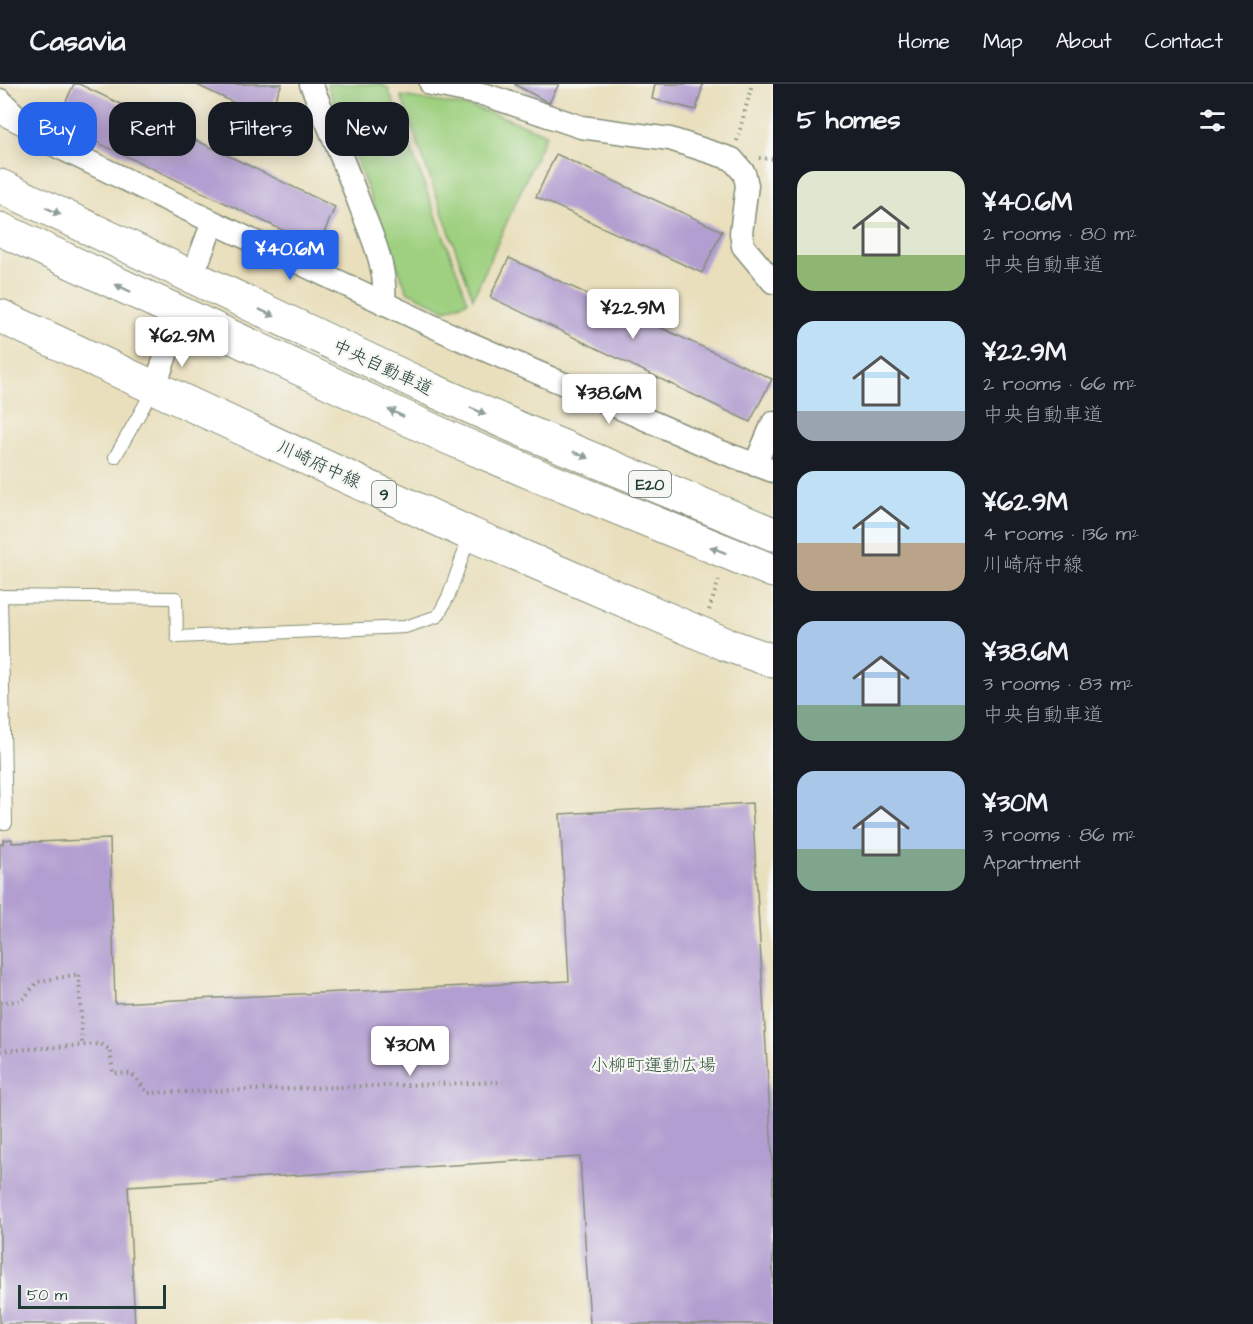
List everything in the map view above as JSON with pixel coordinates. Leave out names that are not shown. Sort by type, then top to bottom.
[{"type":"main road","name":"中央自動車道","points":[[0,186],[430,389],[527,432],[773,534]]},
{"type":"main road","name":"中央自動車道","points":[[0,229],[449,438],[773,571]]},
{"type":"main road","name":"川崎府中線","points":[[0,316],[470,534],[725,644],[773,661]]},
{"type":"street","points":[[311,84],[343,158],[382,262],[386,284],[384,304]]},
{"type":"street","points":[[431,84],[486,95],[581,127],[670,139],[732,159],[744,173],[747,185],[741,233],[743,246],[773,282]]},
{"type":"street","points":[[0,100],[18,118]]},
{"type":"street","points":[[77,156],[460,339],[764,468],[773,423]]},
{"type":"street","points":[[199,259],[213,222]]},
{"type":"street","points":[[154,389],[173,334]]},
{"type":"lane","points":[[0,118],[18,127]]},
{"type":"lane","points":[[115,457],[154,389]]},
{"type":"lane","points":[[0,823],[6,823],[1,596],[176,598],[177,637],[405,627],[438,616],[449,595],[470,534]]},
{"type":"path","points":[[732,159],[752,84]]},
{"type":"path","points":[[709,610],[721,574]]},
{"type":"path","points":[[0,1002],[22,1001],[36,982],[79,974],[82,1045]]},
{"type":"path","points":[[0,1051],[101,1044],[110,1050],[113,1073],[132,1074],[148,1093],[503,1082]]},
{"type":"green space","points":[[327,84],[380,84],[388,88],[393,102],[334,102]]},
{"type":"green space","points":[[401,96],[475,108],[546,134],[473,298],[409,118],[409,102],[403,102]]},
{"type":"green space","points":[[409,144],[468,301],[446,310],[407,291],[355,156],[409,156]]},
{"type":"building","points":[[74,84],[79,84],[116,102],[109,102],[109,148],[97,142],[97,102],[66,102]]},
{"type":"building","points":[[195,84],[282,84],[274,102],[233,102]]},
{"type":"building","points":[[514,84],[559,84],[549,103]]},
{"type":"building","points":[[655,84],[703,84],[696,110],[652,99]]},
{"type":"building","points":[[196,140],[208,146],[208,156],[229,156],[335,207],[318,247],[126,156],[196,156]]},
{"type":"building","points":[[556,154],[722,231],[702,273],[536,197]]},
{"type":"building","points":[[509,258],[772,379],[750,422],[490,297]]},
{"type":"building","name":"小柳町運動広場","points":[[752,803],[773,1169],[773,1324],[590,1324],[580,1157],[128,1186],[135,1324],[0,1324],[0,844],[3,844],[3,840],[12,839],[12,843],[110,839],[115,1003],[569,981],[560,814]]}]
